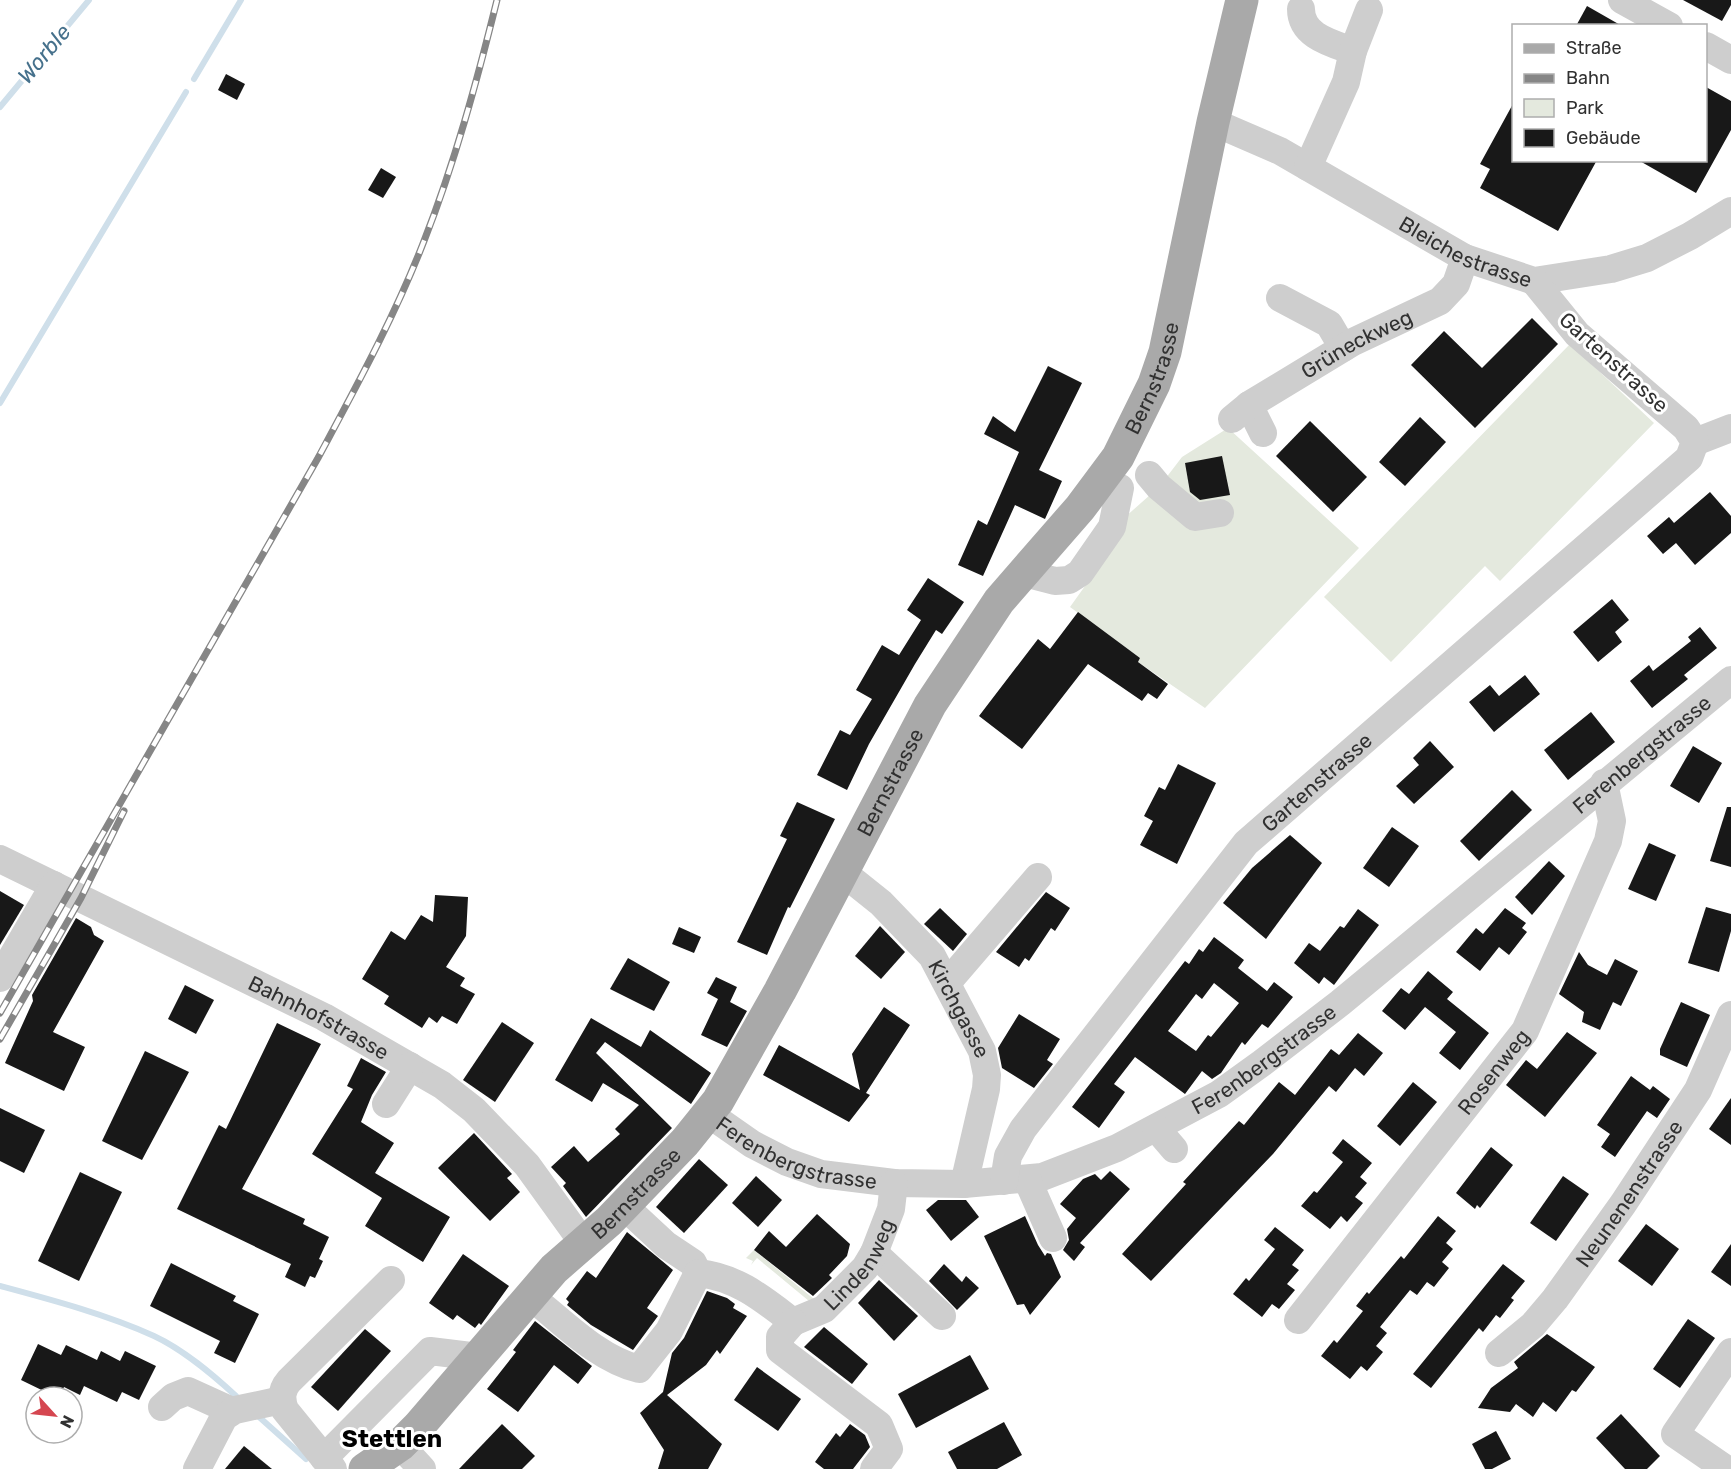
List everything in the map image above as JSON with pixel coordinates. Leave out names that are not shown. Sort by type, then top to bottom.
[{"type":"main road","name":"Bernstrasse","points":[[364,1469],[400,1445],[438,1407],[554,1269],[624,1206],[709,1114],[746,1055],[930,705],[988,617],[1023,573],[1112,483],[1118,457],[1143,408],[1165,352],[1213,122],[1242,0]]},
{"type":"street","points":[[1622,0],[1665,24]]},
{"type":"street","points":[[1301,9],[1305,26],[1313,34],[1353,51]]},
{"type":"street","points":[[1308,167],[1346,82],[1353,51],[1369,10]]},
{"type":"street","points":[[1707,47],[1731,60]]},
{"type":"street","name":"Bleichestrasse","points":[[1213,122],[1280,151],[1465,258],[1534,281],[1611,269],[1647,258],[1731,211]]},
{"type":"street","name":"Grüneckweg","points":[[1263,433],[1241,412],[1343,348],[1440,301],[1456,284],[1465,258]]},
{"type":"street","name":"Gartenstrasse","points":[[1016,1180],[1008,1156],[1023,1129],[1246,843],[1689,458],[1695,442],[1686,428],[1577,333],[1534,281]]},
{"type":"street","points":[[1280,298],[1329,324],[1343,348]]},
{"type":"street","points":[[1695,442],[1731,428]]},
{"type":"street","points":[[1023,573],[1055,581],[1069,580],[1080,573],[1112,527],[1112,483],[1160,469],[1159,487],[1195,517],[1220,513]]},
{"type":"street","name":"Ferenbergstrasse","points":[[709,1114],[752,1144],[787,1162],[821,1174],[894,1183],[964,1184],[1016,1180],[1059,1171],[1165,1138],[1218,1094],[1340,1003],[1731,680]]},
{"type":"street","name":"Rosenweg","points":[[1298,1320],[1525,1031],[1608,842],[1612,820],[1604,783]]},
{"type":"street","name":"Bahnhofstrasse","points":[[0,859],[324,1017],[442,1085],[474,1110],[506,1141],[527,1165],[584,1244]]},
{"type":"street","name":"Kirchgasse","points":[[841,871],[880,903],[919,940],[947,983],[982,1051],[987,1075],[977,1132],[964,1184]]},
{"type":"street","points":[[947,983],[1038,877]]},
{"type":"street","points":[[0,978],[54,885]]},
{"type":"street","name":"Neunenenstrasse","points":[[1499,1353],[1533,1325],[1555,1299],[1623,1204],[1698,1090],[1731,1015]]},
{"type":"street","points":[[386,1104],[410,1066]]},
{"type":"street","points":[[1016,1180],[1053,1238]]},
{"type":"street","name":"Lindenweg","points":[[794,1322],[825,1309],[866,1268],[891,1209],[894,1183]]},
{"type":"street","points":[[624,1206],[666,1245],[693,1263],[698,1273]]},
{"type":"street","points":[[874,1253],[942,1316]]},
{"type":"street","points":[[698,1273],[718,1275],[752,1290],[794,1322],[780,1337],[780,1350],[879,1425],[889,1449],[874,1469]]},
{"type":"street","points":[[530,1296],[603,1353],[618,1362],[639,1369],[669,1330],[698,1273]]},
{"type":"street","points":[[392,1280],[289,1381],[283,1390],[282,1400],[290,1416],[328,1464],[430,1351],[479,1357]]},
{"type":"street","points":[[1726,1469],[1675,1434],[1731,1352]]},
{"type":"street","points":[[162,1407],[173,1396],[188,1391],[232,1411]]},
{"type":"street","points":[[197,1469],[221,1422],[232,1411],[282,1400]]},
{"type":"street","points":[[400,1445],[422,1469]]},
{"type":"green space","points":[[1570,344],[1654,423],[1500,581],[1485,566],[1391,662],[1324,597]]},
{"type":"green space","points":[[1228,428],[1359,548],[1205,708],[1138,662],[1140,658],[1070,607],[1090,579],[1124,518],[1159,487],[1182,457]]},
{"type":"green space","points":[[754,1250],[820,1304],[815,1306],[757,1258],[751,1265],[753,1261],[746,1258]]},
{"type":"building","points":[[1683,0],[1731,0],[1731,5],[1722,21]]},
{"type":"building","points":[[1587,6],[1618,24],[1577,24]]},
{"type":"building","points":[[226,74],[245,84],[237,100],[218,90]]},
{"type":"building","points":[[1707,88],[1731,101],[1731,130],[1696,193],[1642,162],[1707,162]]},
{"type":"building","points":[[1512,106],[1512,162],[1596,162],[1558,231],[1480,188],[1490,169],[1480,164]]},
{"type":"building","points":[[381,168],[396,177],[383,198],[368,190]]},
{"type":"building","points":[[1532,318],[1558,344],[1475,428],[1411,365],[1444,331],[1482,368]]},
{"type":"building","points":[[1048,366],[1082,383],[1039,470],[1062,481],[1045,519],[1015,505],[983,576],[958,565],[978,520],[987,525],[1019,452],[984,434],[993,416],[1015,432]]},
{"type":"building","points":[[1420,417],[1446,442],[1405,486],[1379,462]]},
{"type":"building","points":[[1310,421],[1367,477],[1333,512],[1276,456]]},
{"type":"building","points":[[1222,456],[1230,495],[1200,500],[1190,492],[1185,463]]},
{"type":"building","points":[[1710,492],[1731,516],[1731,533],[1695,565],[1676,543],[1663,554],[1647,536],[1669,517],[1674,523]]},
{"type":"building","points":[[928,578],[964,602],[942,634],[936,630],[869,744],[847,790],[817,775],[840,730],[850,735],[872,699],[856,690],[882,645],[899,655],[921,620],[907,610]]},
{"type":"building","points":[[1612,599],[1629,620],[1615,632],[1622,642],[1598,662],[1573,632]]},
{"type":"building","points":[[1078,612],[1140,658],[1138,662],[1168,684],[1157,699],[1148,693],[1142,701],[1088,664],[1022,749],[979,716],[1038,639],[1050,649]]},
{"type":"building","points":[[1700,627],[1717,648],[1684,675],[1688,679],[1652,708],[1630,681],[1649,665],[1653,671],[1691,641],[1688,637]]},
{"type":"building","points":[[1525,675],[1540,694],[1494,732],[1469,702],[1490,685],[1499,696]]},
{"type":"building","points":[[1591,712],[1615,742],[1568,780],[1544,750]]},
{"type":"building","points":[[1430,741],[1454,767],[1414,804],[1396,786],[1419,765],[1413,758]]},
{"type":"building","points":[[1693,746],[1722,763],[1699,803],[1670,786]]},
{"type":"building","points":[[1178,764],[1216,783],[1177,864],[1140,845],[1153,821],[1144,816],[1159,787],[1165,790]]},
{"type":"building","points":[[1512,790],[1532,810],[1479,861],[1460,841]]},
{"type":"building","points":[[797,802],[835,819],[790,908],[788,907],[767,955],[737,942],[787,839],[780,836]]},
{"type":"building","points":[[1727,807],[1731,807],[1731,867],[1710,861]]},
{"type":"building","points":[[1392,827],[1419,846],[1389,887],[1363,868]]},
{"type":"building","points":[[1290,835],[1322,863],[1266,939],[1223,903],[1252,868]]},
{"type":"building","points":[[1649,843],[1676,855],[1656,901],[1628,889]]},
{"type":"building","points":[[1549,861],[1565,876],[1532,915],[1515,897]]},
{"type":"building","points":[[0,891],[24,905],[0,945]]},
{"type":"building","points":[[1046,892],[1070,908],[1055,931],[1051,928],[1029,961],[1025,958],[1019,967],[996,952]]},
{"type":"building","points":[[435,895],[468,897],[466,936],[446,967],[465,978],[460,986],[475,994],[457,1024],[442,1016],[437,1023],[429,1017],[422,1028],[384,1004],[389,996],[362,979],[391,931],[405,940],[421,915],[433,922]]},
{"type":"building","points":[[1706,907],[1731,914],[1731,931],[1719,972],[1688,963]]},
{"type":"building","points":[[940,908],[967,934],[953,951],[924,924]]},
{"type":"building","points":[[1505,908],[1526,923],[1522,928],[1527,932],[1509,955],[1499,947],[1480,971],[1456,952],[1476,928],[1483,934]]},
{"type":"building","points":[[1358,909],[1379,925],[1334,985],[1324,977],[1319,984],[1294,963],[1309,943],[1320,951],[1340,926],[1344,928]]},
{"type":"building","points":[[76,918],[91,927],[94,935],[104,941],[53,1032],[85,1047],[64,1091],[5,1063],[33,1001],[32,995]]},
{"type":"building","points":[[880,926],[905,952],[881,979],[855,956]]},
{"type":"building","points":[[679,927],[701,937],[694,953],[672,944]]},
{"type":"building","points":[[1214,937],[1244,960],[1238,968],[1267,991],[1274,982],[1293,997],[1268,1028],[1262,1024],[1245,1045],[1242,1042],[1221,1073],[1212,1079],[1202,1071],[1185,1094],[1135,1057],[1114,1084],[1125,1092],[1099,1128],[1072,1107],[1185,961],[1189,964],[1199,949],[1203,952]],"holes":[[[1214,983],[1239,1003],[1211,1037],[1208,1035],[1196,1051],[1168,1031],[1196,994],[1202,999]]]},
{"type":"building","points":[[1579,952],[1588,965],[1607,975],[1615,959],[1638,971],[1621,1006],[1613,1002],[1600,1030],[1582,1022],[1584,1012],[1559,994]]},
{"type":"building","points":[[628,958],[670,982],[654,1011],[610,989]]},
{"type":"building","points":[[1428,971],[1453,992],[1447,999],[1489,1033],[1460,1070],[1439,1053],[1456,1032],[1425,1007],[1405,1030],[1382,1011],[1401,988],[1409,994]]},
{"type":"building","points":[[716,977],[737,987],[730,1002],[747,1011],[727,1047],[701,1035],[718,999],[707,993]]},
{"type":"building","points":[[185,985],[214,1000],[196,1034],[168,1019]]},
{"type":"building","points":[[1681,1002],[1710,1015],[1687,1067],[1660,1055],[1660,1049]]},
{"type":"building","points":[[884,1007],[910,1025],[866,1093],[870,1095],[849,1122],[763,1075],[779,1045],[860,1090],[852,1054]]},
{"type":"building","points":[[1019,1014],[1060,1039],[1047,1060],[1053,1064],[1034,1088],[1002,1068],[998,1048]]},
{"type":"building","points":[[591,1018],[641,1047],[650,1030],[711,1073],[691,1104],[605,1042],[596,1053],[672,1128],[586,1217],[563,1186],[566,1183],[551,1167],[574,1146],[588,1162],[620,1134],[615,1129],[639,1105],[603,1083],[592,1102],[555,1080]]},
{"type":"building","points":[[502,1022],[534,1043],[495,1102],[463,1080]]},
{"type":"building","points":[[277,1023],[321,1044],[242,1189],[305,1219],[303,1224],[329,1237],[319,1259],[323,1261],[315,1278],[310,1276],[305,1287],[285,1277],[291,1264],[177,1209],[219,1125],[226,1129]]},
{"type":"building","points":[[1567,1032],[1597,1053],[1545,1117],[1506,1085],[1526,1060],[1537,1069]]},
{"type":"building","points":[[1358,1033],[1383,1053],[1364,1076],[1355,1068],[1336,1092],[1329,1086],[1273,1154],[1151,1281],[1122,1254],[1186,1184],[1183,1182],[1239,1121],[1244,1125],[1279,1082],[1295,1095],[1331,1049],[1339,1055]]},
{"type":"building","points":[[145,1051],[189,1072],[142,1160],[102,1141]]},
{"type":"building","points":[[361,1058],[386,1072],[372,1095],[361,1122],[394,1143],[375,1173],[450,1217],[423,1262],[365,1226],[382,1198],[312,1154],[353,1089],[347,1086]]},
{"type":"building","points":[[1631,1076],[1650,1090],[1653,1086],[1670,1099],[1657,1118],[1647,1111],[1615,1157],[1601,1147],[1610,1134],[1597,1125]]},
{"type":"building","points":[[1413,1082],[1437,1102],[1400,1146],[1377,1126]]},
{"type":"building","points":[[1731,1098],[1731,1145],[1709,1129]]},
{"type":"building","points":[[0,1108],[45,1130],[24,1173],[0,1161]]},
{"type":"building","points":[[474,1133],[512,1174],[507,1178],[520,1192],[490,1221],[438,1168]]},
{"type":"building","points":[[1343,1139],[1372,1163],[1360,1177],[1367,1183],[1355,1197],[1363,1203],[1347,1222],[1341,1216],[1330,1229],[1301,1206],[1314,1191],[1317,1193],[1343,1162],[1332,1153]]},
{"type":"building","points":[[1491,1147],[1513,1165],[1480,1208],[1477,1205],[1475,1209],[1456,1193]]},
{"type":"building","points":[[699,1159],[728,1185],[684,1233],[656,1207]]},
{"type":"building","points":[[1110,1171],[1130,1189],[1080,1243],[1085,1247],[1074,1261],[1063,1250],[1069,1240],[1067,1229],[1076,1218],[1060,1204],[1083,1179],[1095,1174],[1101,1180]]},
{"type":"building","points":[[80,1172],[122,1192],[79,1281],[38,1261]]},
{"type":"building","points":[[756,1176],[782,1200],[758,1227],[732,1203]]},
{"type":"building","points":[[1563,1176],[1589,1194],[1556,1241],[1530,1223]]},
{"type":"building","points":[[938,1200],[966,1200],[979,1217],[951,1241],[926,1210]]},
{"type":"building","points":[[817,1214],[850,1244],[847,1256],[829,1275],[832,1278],[813,1296],[754,1250],[769,1231],[786,1247]]},
{"type":"building","points":[[1025,1216],[1038,1245],[1045,1256],[1047,1253],[1051,1254],[1061,1277],[1030,1315],[1024,1304],[1017,1305],[984,1236]]},
{"type":"building","points":[[1438,1216],[1456,1231],[1446,1243],[1453,1249],[1442,1262],[1449,1268],[1434,1287],[1427,1282],[1417,1295],[1410,1290],[1380,1327],[1387,1333],[1376,1346],[1383,1352],[1367,1371],[1361,1366],[1350,1379],[1321,1356],[1334,1340],[1337,1343],[1363,1311],[1356,1306],[1367,1292],[1369,1294],[1401,1256],[1404,1259]]},
{"type":"building","points":[[1646,1224],[1679,1249],[1652,1286],[1618,1261]]},
{"type":"building","points":[[1275,1227],[1304,1250],[1292,1265],[1299,1270],[1287,1284],[1295,1290],[1279,1309],[1272,1304],[1262,1317],[1233,1294],[1246,1278],[1249,1281],[1275,1249],[1264,1240]]},
{"type":"building","points":[[627,1232],[673,1270],[647,1308],[658,1316],[633,1350],[591,1325],[567,1305],[569,1302],[566,1299],[587,1271],[596,1278]]},
{"type":"building","points":[[1731,1244],[1731,1286],[1711,1272]]},
{"type":"building","points":[[463,1254],[509,1286],[481,1325],[479,1323],[475,1328],[457,1315],[453,1320],[429,1303]]},
{"type":"building","points":[[171,1263],[236,1296],[233,1301],[259,1314],[235,1363],[214,1353],[220,1341],[150,1306]]},
{"type":"building","points":[[944,1264],[962,1282],[966,1276],[979,1288],[957,1310],[929,1281]]},
{"type":"building","points":[[1503,1264],[1525,1281],[1511,1298],[1514,1300],[1500,1318],[1496,1315],[1483,1332],[1479,1328],[1431,1388],[1413,1374]]},
{"type":"building","points":[[879,1280],[918,1316],[894,1341],[858,1303]]},
{"type":"building","points":[[707,1291],[727,1298],[735,1304],[733,1308],[747,1316],[720,1354],[717,1350],[706,1365],[667,1395],[722,1444],[708,1469],[658,1469],[664,1450],[640,1413],[663,1392],[672,1353],[684,1338]]},
{"type":"building","points":[[1688,1319],[1715,1338],[1680,1388],[1653,1369]]},
{"type":"building","points":[[535,1321],[592,1366],[578,1384],[554,1365],[518,1412],[487,1389],[516,1352],[513,1350]]},
{"type":"building","points":[[824,1327],[868,1364],[852,1384],[804,1347]]},
{"type":"building","points":[[365,1329],[391,1351],[338,1411],[311,1387]]},
{"type":"building","points":[[1547,1334],[1595,1367],[1576,1392],[1572,1390],[1556,1412],[1543,1402],[1533,1417],[1516,1404],[1510,1412],[1478,1408],[1491,1388],[1518,1368],[1514,1362]]},
{"type":"building","points":[[38,1344],[61,1355],[66,1345],[97,1360],[101,1351],[120,1361],[125,1351],[156,1366],[139,1400],[122,1392],[117,1402],[84,1385],[31,1385],[21,1380]]},
{"type":"building","points":[[970,1355],[989,1389],[916,1428],[898,1394]]},
{"type":"building","points":[[757,1367],[801,1399],[778,1431],[734,1400]]},
{"type":"building","points":[[1621,1414],[1660,1456],[1647,1469],[1625,1469],[1596,1438]]},
{"type":"building","points":[[1004,1422],[1022,1455],[997,1469],[957,1469],[948,1452]]},
{"type":"building","points":[[502,1424],[535,1456],[522,1469],[459,1469]]},
{"type":"building","points":[[850,1424],[865,1435],[870,1447],[853,1469],[824,1469],[815,1462],[836,1433],[840,1437]]},
{"type":"building","points":[[1496,1431],[1511,1459],[1492,1469],[1485,1469],[1472,1444]]},
{"type":"building","points":[[244,1446],[272,1469],[225,1469]]},
{"type":"waterway","name":"Worble","points":[[0,107],[89,0]]},
{"type":"waterway","points":[[194,79],[241,0]]},
{"type":"waterway","points":[[0,403],[186,92]]},
{"type":"waterway","points":[[0,1286],[97,1314],[154,1336],[187,1355],[236,1396]]},
{"type":"waterway","points":[[258,1416],[306,1459]]},
{"type":"railway","points":[[0,1013],[318,458],[388,324],[413,269],[446,181],[497,0]]},
{"type":"railway","points":[[0,1039],[81,898],[124,811]]},
{"type":"district","name":"Stettlen","points":[[392,1439]]}]
